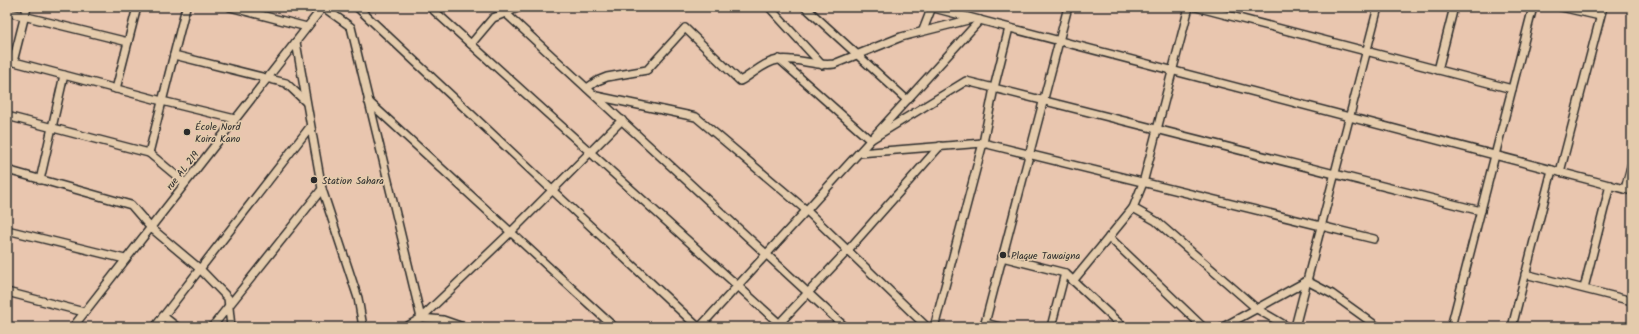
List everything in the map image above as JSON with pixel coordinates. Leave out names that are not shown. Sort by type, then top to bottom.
[{"type":"street","points":[[27,7],[10,61],[236,119]]},
{"type":"street","points":[[116,89],[137,7]]},
{"type":"street","points":[[149,153],[186,7]]},
{"type":"street","points":[[230,7],[307,27]]},
{"type":"street","points":[[323,7],[351,26],[421,318]]},
{"type":"street","name":"rue AL 219","points":[[73,327],[323,7]]},
{"type":"street","points":[[357,7],[699,327],[907,100],[977,19]]},
{"type":"street","points":[[430,7],[738,286],[780,326],[808,292],[848,250],[940,146]]},
{"type":"street","points":[[471,44],[493,18],[502,10],[520,7]]},
{"type":"street","points":[[769,7],[822,65]]},
{"type":"street","points":[[805,7],[907,100]]},
{"type":"street","points":[[923,30],[931,7],[1629,190],[1632,163]]},
{"type":"street","points":[[1000,327],[985,325],[1068,7]]},
{"type":"street","points":[[1074,281],[1133,208],[1144,183],[1189,7]]},
{"type":"street","points":[[1196,7],[1512,89]]},
{"type":"street","points":[[1295,327],[1378,7]]},
{"type":"street","points":[[1438,70],[1454,7]]},
{"type":"street","points":[[1451,327],[1533,7]]},
{"type":"street","points":[[1561,7],[1600,16]]},
{"type":"street","points":[[1560,172],[1603,7]]},
{"type":"street","points":[[502,10],[845,327]]},
{"type":"street","points":[[7,12],[128,42]]},
{"type":"street","points":[[587,88],[597,81],[607,77],[647,70],[685,28],[740,81],[768,63],[779,59],[822,65],[834,64],[901,36],[977,19]]},
{"type":"street","points":[[932,327],[935,324],[983,143],[994,88],[1010,28]]},
{"type":"street","points":[[296,42],[322,189],[358,298],[363,327]]},
{"type":"street","points":[[174,55],[286,83],[306,102]]},
{"type":"street","points":[[779,59],[870,140]]},
{"type":"street","points":[[40,180],[64,75]]},
{"type":"street","points":[[870,140],[966,81],[1481,211]]},
{"type":"street","points":[[596,96],[696,117],[806,210],[927,327]]},
{"type":"street","points":[[368,101],[614,327]]},
{"type":"street","points":[[7,116],[149,153],[185,183]]},
{"type":"street","points":[[406,327],[421,318],[511,232],[622,120]]},
{"type":"street","points":[[155,327],[310,127]]},
{"type":"street","points":[[859,153],[983,143],[1374,239]]},
{"type":"street","points":[[7,170],[128,203],[150,227],[200,269],[228,298],[231,327]]},
{"type":"street","points":[[1512,327],[1552,170]]},
{"type":"street","points":[[1584,288],[1610,185]]},
{"type":"street","points":[[212,327],[322,189]]},
{"type":"street","points":[[1133,208],[1156,221],[1257,309],[1288,327]]},
{"type":"street","points":[[7,230],[125,259]]},
{"type":"street","points":[[1109,237],[1203,327]]},
{"type":"street","points":[[1002,257],[1065,273],[1123,327]]},
{"type":"street","points":[[1051,327],[1065,273]]},
{"type":"street","points":[[1526,274],[1632,300]]},
{"type":"street","points":[[1224,327],[1307,280]]},
{"type":"street","points":[[1307,280],[1332,294],[1378,327]]},
{"type":"street","points":[[7,292],[84,312]]},
{"type":"street","points":[[163,316],[177,327]]},
{"type":"street","points":[[421,318],[443,320],[463,327]]},
{"type":"place","name":"École Nord Koira Kano","points":[[187,132]]},
{"type":"place","name":"Station Sahara","points":[[314,180]]},
{"type":"place","name":"Plaque Tawaigna","points":[[1003,255]]}]
